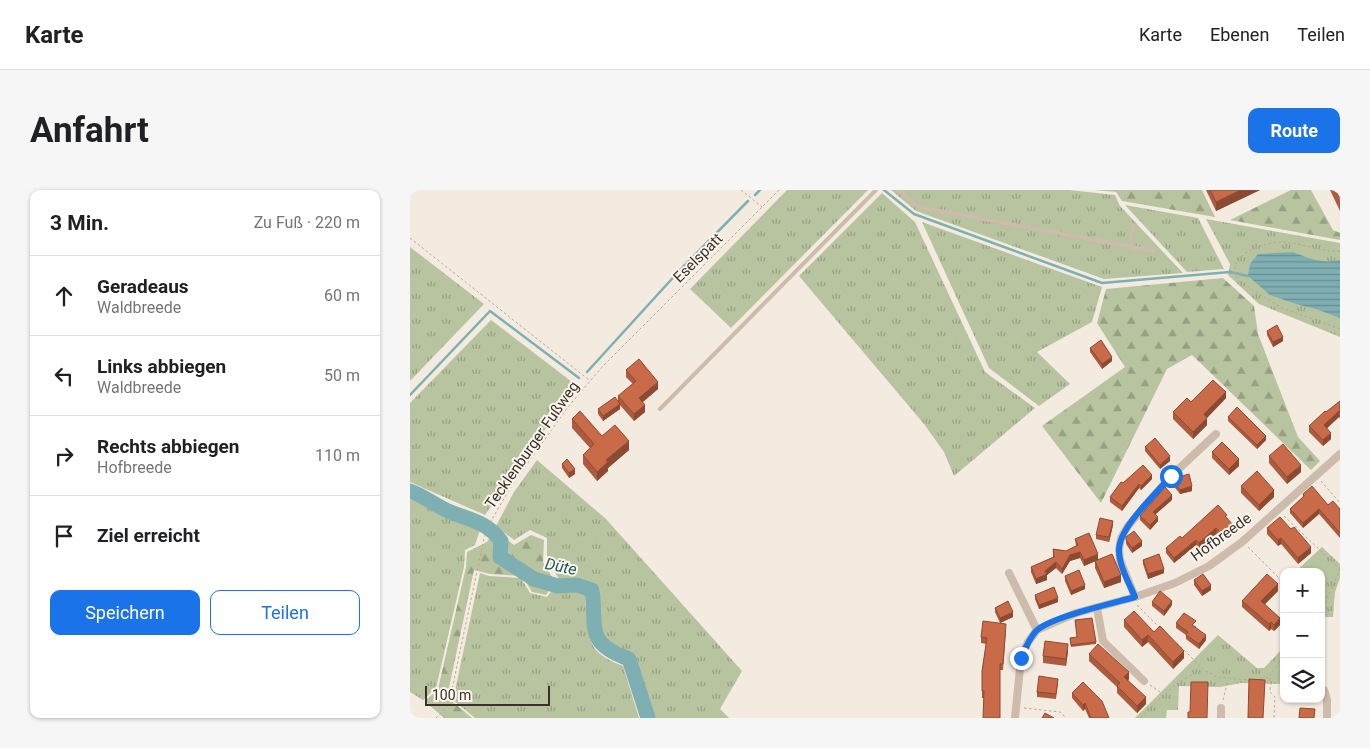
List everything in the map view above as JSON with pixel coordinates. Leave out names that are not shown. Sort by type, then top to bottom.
[{"type":"street","points":[[1135,597],[1120,560],[1121,538],[1128,526],[1171,476],[1216,434]]},
{"type":"street","name":"Hofbreede","points":[[1037,630],[1076,613],[1135,597],[1175,583],[1209,566],[1242,542],[1340,454]]},
{"type":"street","points":[[1009,574],[1037,630],[1028,642],[1021,658],[1015,718]]},
{"type":"street","points":[[1097,608],[1103,641],[1144,681]]},
{"type":"street","points":[[1325,693],[1327,718]]},
{"type":"street","points":[[1221,708],[1221,718]]},
{"type":"lane","points":[[660,409],[876,190]]},
{"type":"lane","points":[[898,190],[919,207],[1154,251]]},
{"type":"lane","points":[[1130,246],[1133,225]]},
{"type":"path","points":[[741,190],[763,207]]},
{"type":"path","name":"Eselspatt","points":[[630,340],[780,190]]},
{"type":"path","points":[[410,238],[590,381]]},
{"type":"path","points":[[1340,251],[1315,249],[1284,242],[1275,243],[1246,253],[1237,259],[1234,269],[1239,281],[1282,308],[1340,329]]},
{"type":"path","name":"Tecklenburger Fußweg","points":[[436,718],[445,709],[450,699],[484,538],[491,521],[510,488],[568,407],[590,381],[630,340]]},
{"type":"path","points":[[1316,474],[1340,503]]},
{"type":"path","points":[[1278,510],[1340,569],[1325,603]]},
{"type":"path","points":[[1242,542],[1280,578]]},
{"type":"path","points":[[1135,597],[1136,604],[1164,631]]},
{"type":"path","points":[[1177,644],[1205,671],[1216,677],[1228,679],[1259,680],[1269,677],[1283,658]]},
{"type":"path","points":[[1140,718],[1190,674],[1205,671]]},
{"type":"path","points":[[1269,677],[1271,680],[1270,692],[1275,697],[1274,718]]},
{"type":"path","points":[[1221,708],[1228,679]]},
{"type":"path","points":[[1144,681],[1164,695]]},
{"type":"path","points":[[1016,707],[1060,712],[1066,718]]},
{"type":"green space","points":[[787,190],[868,190],[731,328],[690,289]]},
{"type":"green space","points":[[891,190],[1069,190],[1115,195],[1120,206],[1183,273],[1104,279],[916,211]]},
{"type":"green space","points":[[1095,190],[1202,190],[1215,217],[1122,201],[1116,192]]},
{"type":"green space","points":[[1291,190],[1311,190],[1333,230],[1340,233],[1340,240],[1230,220]]},
{"type":"green space","points":[[882,193],[915,222],[985,372],[1035,408],[954,476],[944,452],[924,424],[799,276]]},
{"type":"green space","points":[[1125,205],[1198,218],[1224,269],[1187,272]]},
{"type":"green space","points":[[1206,219],[1340,243],[1340,337],[1259,304],[1228,275],[1230,264]]},
{"type":"green space","points":[[922,222],[1102,287],[1092,322],[1037,352],[1070,384],[1039,406],[989,368]]},
{"type":"green space","points":[[410,247],[484,304],[410,381]]},
{"type":"green space","points":[[1223,278],[1254,306],[1258,334],[1298,437],[1320,461],[1311,470],[1192,355],[1167,369],[1101,503],[1042,426],[1125,367],[1097,323],[1106,289]]},
{"type":"green space","points":[[491,320],[576,385],[485,515],[410,482],[410,403]]},
{"type":"green space","points":[[537,460],[606,519],[742,671],[720,709],[729,718],[655,718],[635,654],[616,647],[605,636],[600,620],[599,586],[578,579],[560,580],[547,561],[547,538],[530,530],[514,540],[496,526],[514,492]]},
{"type":"green space","points":[[410,499],[480,530],[475,545],[465,550],[464,567],[436,688],[423,700],[410,692]]},
{"type":"green space","points":[[494,530],[514,545],[531,535],[544,540],[543,562],[555,582],[546,595],[532,592],[522,576],[490,574],[474,570],[447,697],[472,718],[444,718],[425,701],[438,689],[466,567],[467,552],[487,542]]},
{"type":"green space","points":[[1322,547],[1340,564],[1340,578],[1335,592],[1333,617],[1325,617],[1325,568],[1299,568]]},
{"type":"green space","points":[[480,573],[489,576],[521,578],[530,593],[547,597],[552,590],[576,589],[585,595],[588,624],[593,645],[602,655],[623,666],[639,718],[475,718],[453,700]]},
{"type":"green space","points":[[1218,635],[1257,668],[1264,668],[1280,651],[1280,684],[1241,683],[1220,687],[1179,686],[1178,710],[1167,710],[1166,718],[1135,718]]},
{"type":"water","points":[[1293,252],[1316,260],[1340,260],[1340,318],[1270,295],[1248,276],[1250,264],[1258,254]]},
{"type":"building","points":[[1210,190],[1241,190],[1216,202]]},
{"type":"building","points":[[1336,190],[1340,190],[1340,198]]},
{"type":"building","points":[[1277,325],[1283,337],[1273,342],[1267,331]]},
{"type":"building","points":[[1101,340],[1112,357],[1102,364],[1090,348]]},
{"type":"building","points":[[639,359],[658,382],[639,398],[645,405],[634,414],[618,396],[636,381],[626,370]]},
{"type":"building","points":[[1213,380],[1226,392],[1204,414],[1207,418],[1193,432],[1173,412],[1187,398],[1191,402]]},
{"type":"building","points":[[615,397],[620,404],[603,416],[598,409]]},
{"type":"building","points":[[1340,401],[1340,413],[1339,411],[1324,425],[1331,433],[1323,440],[1309,426],[1325,411]]},
{"type":"building","points":[[1237,407],[1266,436],[1257,445],[1228,417]]},
{"type":"building","points":[[580,411],[602,436],[615,425],[629,441],[606,460],[608,462],[597,472],[583,455],[594,444],[572,419]]},
{"type":"building","points":[[1155,438],[1170,456],[1160,465],[1145,447]]},
{"type":"building","points":[[1222,442],[1239,459],[1229,469],[1212,452]]},
{"type":"building","points":[[1283,444],[1301,465],[1287,477],[1269,456]]},
{"type":"building","points":[[567,459],[575,469],[569,473],[562,464]]},
{"type":"building","points":[[1143,465],[1152,475],[1141,486],[1139,484],[1122,506],[1110,497],[1121,482],[1123,483]]},
{"type":"building","points":[[1257,471],[1274,490],[1259,505],[1241,486]]},
{"type":"building","points":[[1189,474],[1192,486],[1180,490],[1172,479]]},
{"type":"building","points":[[1312,486],[1328,505],[1333,501],[1340,509],[1340,533],[1319,509],[1303,523],[1290,509]]},
{"type":"building","points":[[1165,487],[1172,495],[1153,512],[1158,517],[1150,525],[1140,516]]},
{"type":"building","points":[[1218,505],[1234,526],[1223,536],[1216,528],[1199,543],[1196,540],[1174,558],[1166,548],[1180,536],[1182,538]]},
{"type":"building","points":[[1280,517],[1291,529],[1294,527],[1311,547],[1298,558],[1281,538],[1278,540],[1267,528]]},
{"type":"building","points":[[1100,518],[1113,521],[1109,537],[1096,535]]},
{"type":"building","points":[[1134,531],[1142,541],[1132,548],[1126,537]]},
{"type":"building","points":[[1089,533],[1098,554],[1084,560],[1080,552],[1070,555],[1062,569],[1056,562],[1045,571],[1047,574],[1036,579],[1031,567],[1054,557],[1053,549],[1066,551],[1078,545],[1075,539]]},
{"type":"building","points":[[1112,554],[1121,575],[1104,582],[1095,561]]},
{"type":"building","points":[[1159,554],[1164,569],[1148,574],[1143,560]]},
{"type":"building","points":[[1079,570],[1085,585],[1071,591],[1065,576]]},
{"type":"building","points":[[1203,574],[1211,585],[1202,591],[1194,580]]},
{"type":"building","points":[[1267,574],[1278,584],[1261,601],[1280,618],[1274,625],[1271,622],[1269,624],[1242,601]]},
{"type":"building","points":[[1054,587],[1058,598],[1039,605],[1035,595]]},
{"type":"building","points":[[1160,591],[1172,601],[1164,611],[1152,602]]},
{"type":"building","points":[[1008,601],[1013,612],[1000,618],[995,608]]},
{"type":"building","points":[[1134,611],[1154,632],[1160,626],[1184,651],[1173,662],[1148,635],[1142,640],[1124,620]]},
{"type":"building","points":[[1184,613],[1196,621],[1192,625],[1206,635],[1199,644],[1186,635],[1188,632],[1176,623]]},
{"type":"building","points":[[1092,618],[1096,642],[1071,645],[1070,638],[1077,637],[1075,620]]},
{"type":"building","points":[[983,621],[1006,624],[1003,664],[1000,664],[1000,718],[983,718],[984,691],[982,691],[982,671],[987,638],[981,637]]},
{"type":"building","points":[[1045,641],[1068,644],[1066,659],[1043,656]]},
{"type":"building","points":[[1098,644],[1129,672],[1124,677],[1146,697],[1137,706],[1117,686],[1120,683],[1089,654]]},
{"type":"building","points":[[1039,676],[1058,679],[1056,694],[1037,692]]},
{"type":"building","points":[[1249,679],[1265,680],[1263,718],[1248,718]]},
{"type":"building","points":[[1083,682],[1102,701],[1109,718],[1091,718],[1085,703],[1083,705],[1072,693]]},
{"type":"building","points":[[1191,682],[1208,682],[1207,718],[1188,718]]},
{"type":"building","points":[[1300,708],[1315,709],[1314,718],[1299,718]]},
{"type":"building","points":[[1045,713],[1054,718],[1042,718]]},
{"type":"waterway","points":[[755,195],[760,190]]},
{"type":"waterway","points":[[884,190],[914,214],[1102,283],[1230,272],[1248,276]]},
{"type":"waterway","points":[[587,372],[680,270],[748,201]]},
{"type":"waterway","points":[[410,395],[490,311],[579,378]]},
{"type":"waterway","name":"Düte","points":[[410,491],[448,511],[477,522],[489,529],[501,541],[500,557],[534,579],[558,586],[577,585],[592,590],[594,625],[599,640],[605,647],[629,659],[648,718]]},
{"type":"route","points":[[1021,658],[1028,642],[1037,630],[1076,613],[1135,597],[1120,560],[1121,538],[1128,526],[1171,476]]}]
